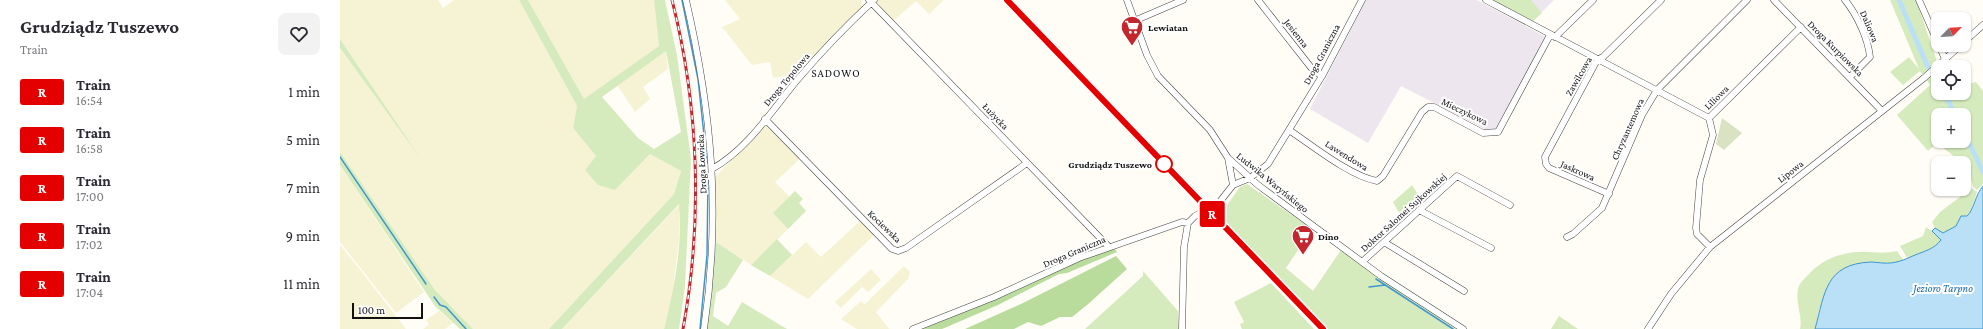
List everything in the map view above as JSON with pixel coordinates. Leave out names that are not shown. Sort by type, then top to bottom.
[{"type":"street","name":"Droga Łowicka","points":[[686,0],[704,88],[712,169],[711,263],[704,329]]},
{"type":"street","name":"Ludwika Waryńskiego","points":[[1127,0],[1147,55],[1158,76],[1210,130],[1228,158],[1250,178],[1362,262],[1463,329]]},
{"type":"street","points":[[1134,21],[1183,0]]},
{"type":"street","name":"Jesienna","points":[[1258,0],[1313,70],[1322,76]]},
{"type":"street","name":"Droga Graniczna","points":[[913,329],[994,297],[1079,258],[1182,222],[1188,223],[1195,216],[1218,204],[1233,185],[1250,178],[1268,164],[1322,76],[1362,0]]},
{"type":"street","points":[[1486,0],[1709,118]]},
{"type":"street","points":[[1553,36],[1593,0]]},
{"type":"street","name":"Zawilcowa","points":[[1545,157],[1597,60],[1602,57],[1661,0]]},
{"type":"street","name":"Chryzantemowa","points":[[1567,237],[1573,234],[1602,208],[1642,115],[1657,90],[1747,0]]},
{"type":"street","name":"Droga Kurpiowska","points":[[1774,0],[1882,111]]},
{"type":"street","name":"Daliowa","points":[[1845,0],[1852,9],[1866,42],[1870,56],[1850,77]]},
{"type":"street","points":[[1919,0],[1931,28]]},
{"type":"street","name":"Droga Topolowa","points":[[712,169],[733,155],[827,45],[871,1]]},
{"type":"street","name":"Łużycka","points":[[871,1],[1109,247]]},
{"type":"street","points":[[1971,36],[1983,25]]},
{"type":"street","name":"Liliowa","points":[[1710,247],[1697,234],[1696,228],[1700,180],[1713,134],[1709,118],[1801,27]]},
{"type":"street","name":"Mieczykowa","points":[[1403,143],[1422,112],[1428,107],[1434,107],[1483,133],[1498,132],[1553,36]]},
{"type":"street","points":[[1942,52],[1945,60]]},
{"type":"street","name":"Lipowa","points":[[1945,60],[1954,52]]},
{"type":"street","name":"Lipowa","points":[[1648,329],[1671,294],[1710,247],[1931,72]]},
{"type":"street","name":"Kociewska","points":[[766,118],[891,248],[898,251],[906,248],[1027,163]]},
{"type":"street","name":"Lawendowa","points":[[1289,130],[1351,170],[1368,179],[1377,181],[1383,176],[1403,143]]},
{"type":"street","name":"Jaskrowa","points":[[1545,157],[1546,164],[1549,168],[1609,194]]},
{"type":"street","points":[[1228,158],[1233,185]]},
{"type":"street","name":"Doktor Salomei Sujkowskiej","points":[[1362,262],[1457,176],[1510,204]]},
{"type":"street","points":[[1419,210],[1491,248]]},
{"type":"street","points":[[1183,328],[1184,247],[1188,223]]},
{"type":"street","points":[[1384,242],[1464,291]]},
{"type":"shaded area","points":[[340,0],[438,0],[443,8],[454,0],[519,0],[577,106],[573,128],[596,156],[585,170],[615,190],[650,154],[681,171],[674,194],[549,329],[473,329],[435,290],[340,152],[340,48],[412,146],[340,39]]},
{"type":"shaded area","points":[[528,0],[654,0],[659,46],[584,100]]},
{"type":"shaded area","points":[[725,0],[861,0],[863,7],[838,30],[791,81],[784,76],[773,78],[770,62],[752,65],[722,27],[740,19]]},
{"type":"shaded area","points":[[878,0],[944,0],[929,14],[916,1],[893,21],[876,2]]},
{"type":"shaded area","points":[[1366,0],[1477,0],[1546,37],[1497,131],[1489,131],[1401,86],[1368,143],[1310,109]]},
{"type":"shaded area","points":[[1493,0],[1554,0],[1533,21]]},
{"type":"shaded area","points":[[666,51],[668,69],[643,87],[650,99],[635,112],[617,85]]},
{"type":"shaded area","points":[[765,125],[800,159],[775,182],[790,197],[773,213],[788,229],[751,265],[716,242],[715,177]]},
{"type":"shaded area","points":[[340,165],[424,292],[396,313],[340,242]]},
{"type":"shaded area","points":[[680,204],[679,240],[672,296],[664,329],[562,329]]},
{"type":"shaded area","points":[[860,221],[874,235],[808,299],[770,276],[806,242],[821,257]]},
{"type":"shaded area","points":[[340,245],[358,267],[406,329],[340,329]]},
{"type":"shaded area","points":[[904,266],[910,272],[908,279],[876,312],[889,329],[857,329],[841,319],[861,301],[865,304]]},
{"type":"shaded area","points":[[871,269],[881,280],[868,292],[862,287],[841,308],[835,302]]},
{"type":"shaded area","points":[[439,311],[453,323],[445,329],[423,329],[429,324],[426,320]]},
{"type":"green space","points":[[519,0],[528,0],[584,99],[659,46],[654,0],[665,0],[677,55],[691,159],[685,286],[679,329],[664,329],[679,251],[679,204],[562,329],[549,329],[674,194],[681,171],[650,154],[615,190],[598,185],[585,170],[596,156],[573,128],[577,106]],"holes":[[[666,51],[681,132],[654,149],[638,138],[602,97]]]},
{"type":"green space","points":[[1493,0],[1531,0],[1542,13],[1533,21]]},
{"type":"green space","points":[[1890,0],[1916,0],[1931,44],[1931,52],[1934,52],[1937,60],[1931,60],[1931,100],[1971,100],[1971,83],[1976,82],[1983,91],[1983,184],[1977,190],[1973,187],[1971,179],[1971,156],[1954,156],[1943,148],[1971,148],[1971,108],[1931,108],[1931,148],[1928,151],[1897,115],[1930,85],[1920,71],[1903,85],[1890,72],[1909,57],[1919,69]]},
{"type":"green space","points":[[340,39],[421,159],[340,48]]},
{"type":"green space","points":[[1722,118],[1742,133],[1724,150],[1716,144]]},
{"type":"green space","points":[[340,152],[435,290],[473,329],[460,329],[435,306],[340,165]]},
{"type":"green space","points":[[1247,184],[1312,229],[1286,268],[1313,291],[1341,250],[1456,329],[1328,329],[1215,212],[1227,205],[1240,187]]},
{"type":"green space","points":[[1412,185],[1423,202],[1403,220],[1393,202]]},
{"type":"green space","points":[[1971,189],[1977,192],[1970,213],[1958,221],[1956,226],[1943,233],[1935,228],[1932,222],[1940,212],[1961,196],[1971,196]]},
{"type":"green space","points":[[795,191],[803,199],[799,203],[806,211],[788,229],[773,213]]},
{"type":"green space","points":[[1926,227],[1935,233],[1941,240],[1933,248],[1908,259],[1900,246],[1923,236]]},
{"type":"green space","points":[[777,239],[792,255],[770,276],[751,265]]},
{"type":"green space","points":[[716,242],[743,260],[726,287],[716,293],[713,316],[728,326],[742,302],[787,329],[706,329]]},
{"type":"green space","points":[[1114,248],[1117,252],[1067,273],[1059,274],[998,305],[942,329],[922,329],[996,299],[1080,259]]},
{"type":"green space","points":[[1897,251],[1904,261],[1892,264],[1874,262],[1830,281],[1819,310],[1815,329],[1800,329],[1801,319],[1797,299],[1798,289],[1803,280],[1823,262],[1846,253],[1884,253]]},
{"type":"green space","points":[[1116,256],[1127,269],[1072,317],[1060,317],[1041,326],[1028,322],[1014,329],[965,329],[1023,303]]},
{"type":"green space","points":[[1143,271],[1178,311],[1179,329],[1085,329],[1143,276]]},
{"type":"green space","points":[[1271,283],[1314,329],[1242,329],[1240,324],[1244,322],[1234,302]]},
{"type":"green space","points":[[1559,316],[1578,329],[1551,329]]},
{"type":"water","name":"Jezioro Tarpno","points":[[1983,186],[1983,329],[1815,329],[1825,293],[1836,275],[1844,268],[1856,264],[1871,262],[1895,262],[1932,248],[1941,240],[1932,231],[1935,228],[1943,233],[1956,226],[1961,216],[1967,216]]},
{"type":"waterway","points":[[682,0],[698,79],[707,163]]},
{"type":"waterway","points":[[1899,0],[1931,72]]},
{"type":"waterway","points":[[1948,100],[1952,108]]},
{"type":"waterway","points":[[1971,147],[1983,172]]},
{"type":"waterway","points":[[340,157],[426,284]]},
{"type":"waterway","points":[[700,329],[707,255],[708,180]]},
{"type":"waterway","points":[[1376,279],[1453,329]]},
{"type":"waterway","points":[[1369,287],[1385,285]]},
{"type":"waterway","points":[[434,297],[440,305],[446,307],[466,329]]},
{"type":"railway","points":[[672,0],[688,81],[693,122],[695,164],[694,247],[683,329]]},
{"type":"railway","points":[[1007,0],[1323,329]]},
{"type":"train","name":"R","points":[[1007,0],[1323,329]]},
{"type":"place","name":"Lewiatan","points":[[1132,46]]},
{"type":"place","name":"Grudziądz Tuszewo","points":[[1164,164]]},
{"type":"place","name":"Dino","points":[[1303,256]]},
{"type":"district","name":"SADOWO","points":[[836,73]]}]
